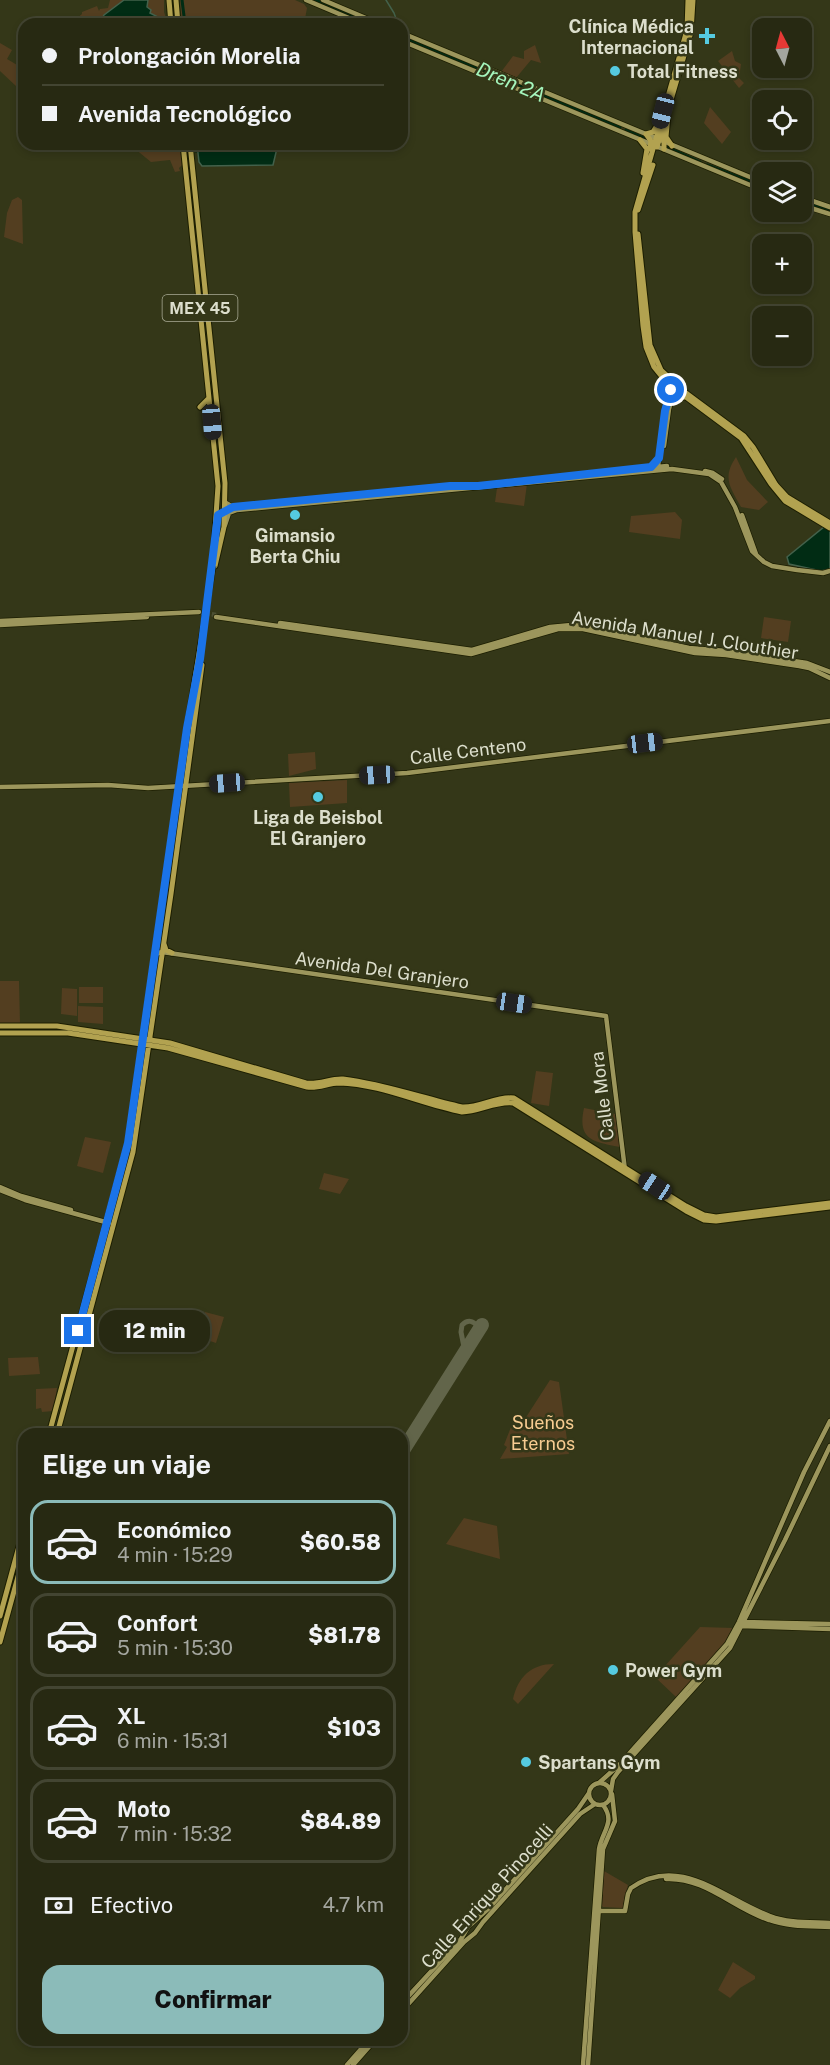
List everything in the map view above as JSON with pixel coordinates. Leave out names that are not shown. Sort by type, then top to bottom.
[{"type":"main road","points":[[169,0],[171,18]]},
{"type":"main road","points":[[176,0],[178,18]]},
{"type":"main road","points":[[306,0],[362,18]]},
{"type":"main road","points":[[323,0],[352,18]]},
{"type":"main road","points":[[641,200],[655,157],[661,147],[659,140],[665,112],[688,25],[688,0]]},
{"type":"main road","points":[[671,89],[691,32],[693,0]]},
{"type":"main road","points":[[408,36],[639,140],[705,160],[752,178]]},
{"type":"main road","points":[[408,43],[458,60],[646,134],[659,140],[661,147],[655,157]]},
{"type":"main road","points":[[646,134],[655,130],[665,112]]},
{"type":"main road","points":[[665,112],[669,116],[666,137],[644,176],[635,212],[643,326],[650,358],[654,367],[676,391],[741,438],[785,501],[830,528]]},
{"type":"main road","points":[[623,133],[626,126]]},
{"type":"main road","points":[[646,134],[661,147],[752,186]]},
{"type":"main road","points":[[639,140],[647,149],[637,220],[648,332],[655,360],[676,391],[744,435],[778,488],[787,497],[830,521]]},
{"type":"main road","name":"MEX 45","points":[[59,1428],[133,1152],[139,1114],[140,1061],[151,1030],[155,954],[214,566],[218,486],[184,150]]},
{"type":"main road","name":"MEX 45","points":[[191,150],[226,503],[230,510],[214,566]]},
{"type":"main road","points":[[702,166],[705,160]]},
{"type":"main road","points":[[812,201],[830,207]]},
{"type":"main road","points":[[190,208],[193,205],[197,208]]},
{"type":"main road","points":[[812,208],[830,214]]},
{"type":"main road","points":[[635,237],[639,245]]},
{"type":"main road","points":[[195,256],[202,257]]},
{"type":"main road","points":[[643,326],[648,332]]},
{"type":"main road","points":[[205,356],[212,353]]},
{"type":"main road","points":[[197,358],[206,366]]},
{"type":"main road","points":[[660,466],[676,391]]},
{"type":"main road","points":[[200,406],[205,404],[209,398]]},
{"type":"main road","points":[[661,458],[668,465]]},
{"type":"main road","points":[[651,467],[661,458]]},
{"type":"main road","points":[[218,515],[230,510],[668,465],[711,472],[721,478],[739,508],[756,554]]},
{"type":"main road","points":[[266,506],[672,469],[709,474],[721,482],[735,507],[752,551],[764,562],[772,566],[817,572],[830,571]]},
{"type":"main road","points":[[0,623],[199,613]]},
{"type":"main road","name":"Avenida Manuel J. Clouthier","points":[[830,672],[807,663],[735,652],[689,648],[582,624],[549,627],[472,650],[216,616],[471,654],[552,630],[583,628],[695,653],[726,655],[809,668],[830,678]]},
{"type":"main road","name":"Calle Centeno","points":[[0,787],[108,785],[143,788],[407,773],[830,721]]},
{"type":"main road","name":"MEX 45","points":[[153,993],[164,944],[175,867],[186,786],[190,728]]},
{"type":"main road","points":[[168,866],[171,869],[175,867]]},
{"type":"main road","points":[[166,874],[173,877]]},
{"type":"main road","points":[[164,944],[166,950],[172,953]]},
{"type":"main road","name":"Avenida Del Granjero","points":[[155,954],[172,953],[606,1016]]},
{"type":"main road","name":"MEX 45","points":[[51,1428],[125,1156],[134,1104],[138,1097],[147,1058],[146,1021],[152,1001]]},
{"type":"main road","name":"Calle Mora","points":[[606,1016],[624,1169]]},
{"type":"main road","points":[[129,1040],[141,1033],[146,1021]]},
{"type":"main road","points":[[0,1026],[57,1026],[129,1040],[138,1049],[140,1061]]},
{"type":"main road","points":[[151,1030],[155,1039],[165,1045],[206,1060],[307,1088],[339,1083],[380,1089],[464,1112],[481,1110],[505,1102],[513,1103],[624,1169]]},
{"type":"main road","points":[[0,1033],[57,1032],[182,1046],[209,1056],[309,1083],[336,1079],[376,1084],[465,1107],[503,1098],[514,1098],[686,1211],[709,1221],[830,1205]]},
{"type":"main road","points":[[147,1058],[152,1050],[165,1045]]},
{"type":"main road","points":[[327,1085],[335,1090]]},
{"type":"main road","points":[[134,1104],[138,1106],[139,1114]]},
{"type":"main road","points":[[0,1188],[115,1223]]},
{"type":"main road","points":[[588,2065],[598,1908],[596,1874],[600,1840],[609,1820],[607,1810],[603,1805],[595,1804],[590,1799],[589,1793],[592,1785],[600,1782],[620,1765],[724,1648],[741,1624],[758,1574],[830,1421]]},
{"type":"main road","points":[[603,1805],[612,1793],[615,1776],[728,1651],[764,1583],[830,1446]]},
{"type":"main road","points":[[789,1506],[792,1512],[798,1513]]},
{"type":"main road","points":[[0,1642],[18,1561]]},
{"type":"main road","points":[[0,1616],[17,1567]]},
{"type":"main road","points":[[758,1574],[761,1577],[767,1576]]},
{"type":"main road","points":[[758,1574],[759,1582],[764,1583]]},
{"type":"main road","points":[[754,1585],[758,1585],[759,1593]]},
{"type":"main road","points":[[751,1592],[759,1593]]},
{"type":"main road","points":[[741,1624],[830,1624]]},
{"type":"main road","points":[[750,1624],[779,1628],[830,1629]]},
{"type":"main road","points":[[779,1628],[781,1625],[797,1624]]},
{"type":"main road","points":[[583,2065],[604,1845],[616,1818],[612,1793],[607,1785],[600,1782]]},
{"type":"main road","name":"Calle Enrique Pinocelli","points":[[408,1996],[461,1939],[468,1927],[489,1908],[565,1824],[589,1793]]},
{"type":"main road","name":"Calle Enrique Pinocelli","points":[[408,2004],[464,1942],[475,1933],[580,1814],[595,1804]]},
{"type":"main road","points":[[596,1874],[600,1874],[600,1888]]},
{"type":"main road","points":[[598,1908],[625,1911],[631,1888],[660,1876],[686,1877],[699,1881],[771,1917],[830,1925]]},
{"type":"main road","points":[[347,2065],[364,2046]]},
{"type":"main road","points":[[353,2065],[370,2046]]},
{"type":"green space","points":[[110,0],[164,0],[166,18],[77,18],[82,12],[97,6],[99,11],[108,8]]},
{"type":"green space","points":[[180,0],[295,0],[307,8],[305,18],[182,18]]},
{"type":"green space","points":[[0,43],[12,50],[7,59],[18,65],[18,87],[0,71]]},
{"type":"green space","points":[[535,45],[541,63],[531,60],[516,78],[501,72],[513,56],[524,59],[524,51]]},
{"type":"green space","points":[[732,51],[735,61],[741,64],[739,78],[744,83],[739,88],[718,61]]},
{"type":"green space","points":[[710,107],[731,132],[722,144],[704,123]]},
{"type":"green space","points":[[136,150],[181,150],[182,165],[179,168],[180,171],[175,172],[170,160],[151,162]]},
{"type":"green space","points":[[18,197],[22,200],[23,244],[4,237],[7,213],[12,200]]},
{"type":"green space","points":[[736,457],[747,480],[768,502],[759,510],[741,507],[731,488],[729,471]]},
{"type":"green space","points":[[527,484],[524,506],[495,502],[497,488]]},
{"type":"green space","points":[[675,512],[682,520],[680,539],[629,532],[631,516]]},
{"type":"green space","points":[[764,617],[791,621],[788,642],[761,638]]},
{"type":"green space","points":[[315,752],[316,769],[289,776],[288,754]]},
{"type":"green space","name":"Liga de Beisbol El Granjero","points":[[347,780],[347,803],[290,807],[289,783]]},
{"type":"green space","points":[[0,981],[19,981],[20,1024],[0,1024]]},
{"type":"green space","points":[[79,987],[103,987],[103,1003],[79,1003]]},
{"type":"green space","points":[[62,988],[77,989],[77,1016],[61,1014]]},
{"type":"green space","points":[[78,1006],[103,1007],[103,1024],[78,1022]]},
{"type":"green space","points":[[536,1071],[553,1073],[549,1106],[531,1103]]},
{"type":"green space","points":[[584,1108],[615,1114],[620,1147],[589,1138],[583,1127]]},
{"type":"green space","points":[[85,1137],[111,1142],[103,1173],[77,1166]]},
{"type":"green space","points":[[324,1173],[349,1179],[340,1194],[319,1189]]},
{"type":"green space","points":[[205,1312],[224,1317],[216,1343],[198,1337]]},
{"type":"green space","points":[[38,1357],[40,1374],[9,1376],[8,1358]]},
{"type":"green space","name":"Sueños Eternos","points":[[550,1380],[559,1382],[569,1454],[500,1459],[507,1447],[504,1445],[511,1427],[521,1425]]},
{"type":"green space","points":[[57,1388],[53,1411],[42,1412],[41,1408],[36,1409],[36,1389]]},
{"type":"green space","points":[[464,1518],[497,1526],[500,1559],[446,1544]]},
{"type":"green space","points":[[700,1627],[734,1628],[726,1642],[676,1697],[655,1677]]},
{"type":"green space","points":[[554,1664],[518,1704],[513,1699],[518,1684],[527,1673],[539,1666]]},
{"type":"green space","points":[[604,1871],[628,1885],[623,1908],[602,1906]]},
{"type":"green space","points":[[733,1962],[755,1976],[755,1979],[740,1988],[730,1998],[718,1990]]},
{"type":"shaded area","points":[[124,0],[148,0],[147,7],[151,10],[150,13],[160,18],[102,18]]},
{"type":"shaded area","points":[[198,150],[277,150],[273,165],[202,166],[199,162]]},
{"type":"shaded area","points":[[824,527],[830,530],[830,569],[821,571],[789,564],[787,557]]},
{"type":"waterway","points":[[182,0],[184,18]]},
{"type":"waterway","name":"Dren 2A","points":[[315,0],[358,18]]},
{"type":"waterway","points":[[386,0],[396,18]]},
{"type":"waterway","name":"Dren 2A","points":[[408,39],[620,127]]},
{"type":"waterway","name":"Dren 2A","points":[[626,130],[646,139]]},
{"type":"waterway","name":"Dren 2A","points":[[667,147],[700,162]]},
{"type":"waterway","name":"Dren 2A","points":[[707,165],[752,182]]},
{"type":"waterway","name":"Dren 2A","points":[[812,204],[830,210]]},
{"type":"taxiway","points":[[465,1352],[462,1325],[468,1321],[472,1322],[478,1326],[478,1332]]},
{"type":"runway","points":[[408,1442],[482,1325]]},
{"type":"tunnel","points":[[199,612],[216,615]]},
{"type":"place","name":"Clínica Médica Internacional","points":[[707,36]]},
{"type":"place","name":"Total Fitness","points":[[615,71]]},
{"type":"place","name":"Gimansio Berta Chiu","points":[[295,515]]},
{"type":"place","name":"Liga de Beisbol El Granjero","points":[[318,797]]},
{"type":"place","name":"Power Gym","points":[[613,1670]]},
{"type":"place","name":"Spartans Gym","points":[[526,1762]]},
{"type":"route","points":[[78,1331],[128,1143],[192,694],[200,659],[218,515],[233,507],[450,486],[478,486],[651,467],[659,458],[665,411],[671,390]]}]
